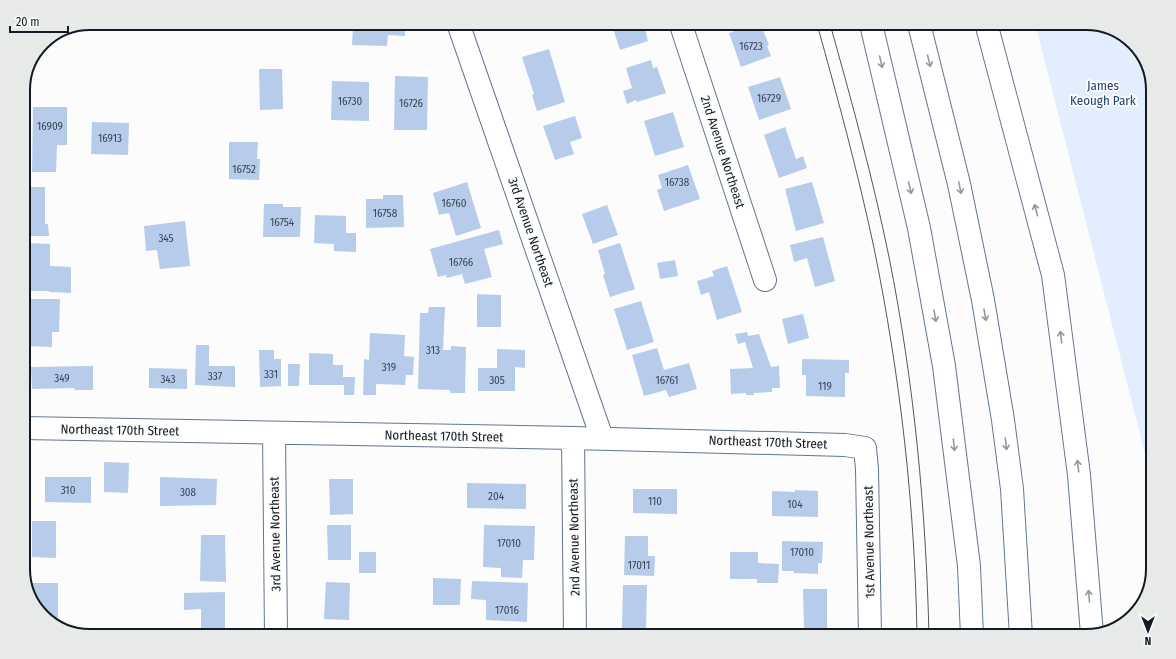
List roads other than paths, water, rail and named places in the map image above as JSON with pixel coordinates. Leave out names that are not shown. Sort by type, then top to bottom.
[{"type":"main road","name":"3rd Avenue Northeast","points":[[460,30],[602,438]]},
{"type":"main road","name":"2nd Avenue Northeast","points":[[683,30],[765,280]]},
{"type":"main road","points":[[872,30],[919,228],[944,366],[969,566],[972,629]]},
{"type":"main road","points":[[920,30],[959,184],[983,300],[1001,405],[1012,489],[1021,629]]},
{"type":"main road","points":[[988,30],[1053,275],[1079,475],[1092,628]]},
{"type":"main road","name":"Northeast 170th Street","points":[[30,428],[602,438],[845,445],[865,448]]},
{"type":"main road","name":"3rd Avenue Northeast","points":[[274,433],[276,629]]},
{"type":"main road","name":"2nd Avenue Northeast","points":[[573,438],[575,629]]},
{"type":"main road","name":"1st Avenue Northeast","points":[[865,448],[867,469],[870,629]]},
{"type":"tram line","points":[[819,30],[868,220],[883,296],[899,392],[913,538],[917,629]]},
{"type":"tram line","points":[[832,30],[869,170],[883,228],[898,304],[912,398],[922,493],[929,629]]},
{"type":"park label","name":"James Keough Park","points":[[1103,92]]}]
